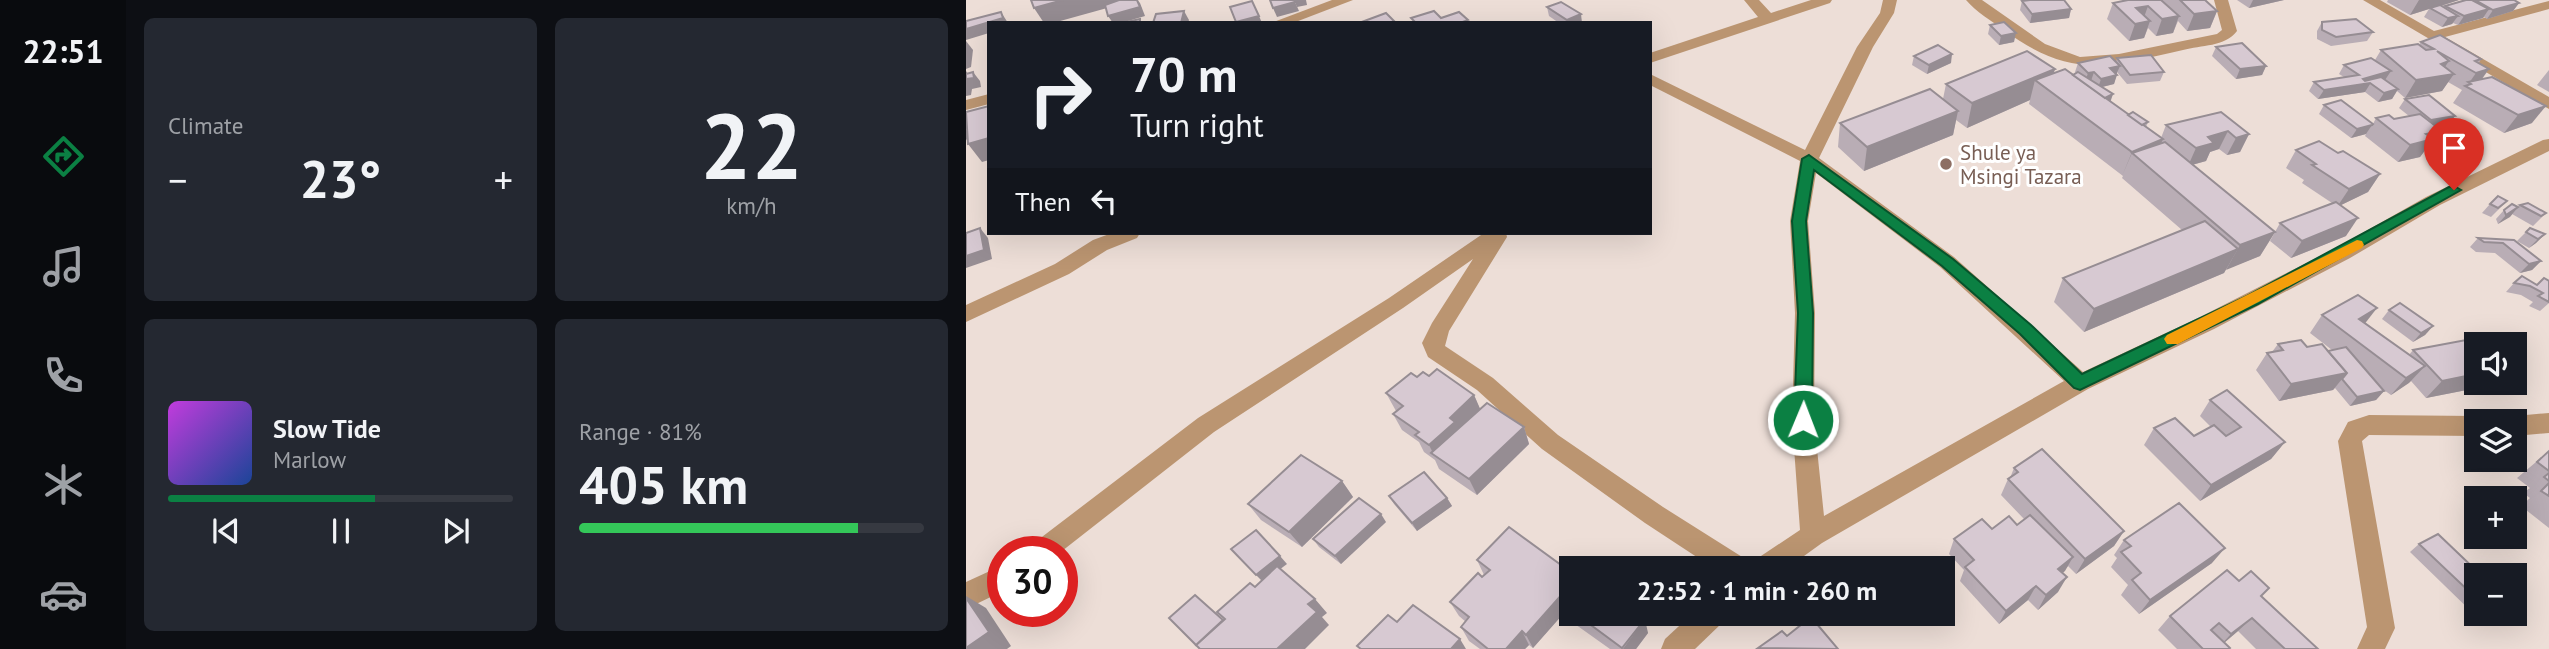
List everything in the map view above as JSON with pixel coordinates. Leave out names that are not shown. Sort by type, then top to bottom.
[{"type":"street","points":[[1284,21],[1346,0]]},
{"type":"street","points":[[1751,0],[1762,10],[1766,20]]},
{"type":"street","points":[[1652,57],[1825,0]]},
{"type":"street","points":[[1813,535],[1803,420],[1805,313],[1799,221],[1809,159],[1865,47],[1887,13],[1889,0]]},
{"type":"street","points":[[1973,0],[2038,45],[2064,59],[2100,61],[2221,38],[2230,31],[2221,0]]},
{"type":"street","points":[[2370,0],[2549,104]]},
{"type":"street","points":[[2432,36],[2549,5]]},
{"type":"street","points":[[1652,80],[1809,159],[1947,262],[2025,330],[2080,383]]},
{"type":"street","points":[[966,105],[987,100]]},
{"type":"street","points":[[1783,556],[1813,535],[2080,383],[2207,323],[2343,253],[2433,201],[2549,144]]},
{"type":"street","points":[[966,314],[1062,269],[1100,245],[1125,235]]},
{"type":"street","points":[[1062,536],[1206,425],[1496,235]]},
{"type":"street","points":[[1498,235],[1439,328],[1433,343],[1436,351],[1485,384],[1550,442],[1719,556]]},
{"type":"street","points":[[2527,425],[2549,423]]},
{"type":"street","points":[[2371,649],[2381,628],[2350,441],[2356,429],[2369,425],[2464,426]]},
{"type":"street","points":[[966,596],[987,586]]},
{"type":"street","points":[[1675,649],[1699,626]]},
{"type":"building","points":[[1031,0],[1063,0],[1034,8]]},
{"type":"building","points":[[1119,0],[1137,0],[1140,7],[1108,16],[1105,5]]},
{"type":"building","points":[[1270,0],[1294,0],[1295,2],[1273,8]]},
{"type":"building","points":[[2064,0],[2071,9],[2032,14],[2022,1]]},
{"type":"building","points":[[2161,0],[2179,16],[2162,19],[2148,6],[2136,8],[2150,21],[2135,24],[2113,3]]},
{"type":"building","points":[[2180,0],[2205,0],[2217,11],[2194,14]]},
{"type":"building","points":[[2472,0],[2489,9],[2464,16],[2445,6]]},
{"type":"building","points":[[2475,0],[2514,0],[2519,3],[2493,10]]},
{"type":"building","points":[[1252,1],[1259,16],[1236,21],[1230,7]]},
{"type":"building","points":[[1561,2],[1581,14],[1567,20],[1547,7]]},
{"type":"building","points":[[2440,5],[2458,16],[2448,18],[2430,8]]},
{"type":"building","points":[[1184,11],[1182,21],[1154,21],[1156,14]]},
{"type":"building","points":[[1434,11],[1441,18],[1459,12],[1468,20],[1414,21],[1411,18]]},
{"type":"building","points":[[1001,12],[1003,18],[966,29],[966,21]]},
{"type":"building","points":[[1386,13],[1394,21],[1364,21]]},
{"type":"building","points":[[2356,19],[2373,32],[2336,37],[2322,30],[2322,22]]},
{"type":"building","points":[[2004,22],[2016,33],[2001,36],[1990,25]]},
{"type":"building","points":[[2440,35],[2481,59],[2475,61],[2489,69],[2476,73],[2437,51],[2449,61],[2441,64],[2454,74],[2416,80],[2381,50],[2418,44],[2426,50],[2434,49],[2421,42]]},
{"type":"building","points":[[2242,43],[2266,66],[2240,69],[2216,47]]},
{"type":"building","points":[[1938,45],[1952,54],[1929,65],[1914,56]]},
{"type":"building","points":[[2027,51],[2055,69],[1972,103],[1946,84]]},
{"type":"building","points":[[2151,55],[2164,72],[2130,75],[2117,58]]},
{"type":"building","points":[[2110,56],[2120,66],[2110,68],[2117,75],[2101,79],[2094,72],[2088,73],[2078,63]]},
{"type":"building","points":[[2371,58],[2391,71],[2363,79],[2365,81],[2381,77],[2398,89],[2384,93],[2370,83],[2324,90],[2314,82],[2359,75],[2344,65]]},
{"type":"building","points":[[2065,69],[2163,139],[2132,152],[2035,80]]},
{"type":"building","points":[[973,72],[974,78],[966,79],[966,74]]},
{"type":"building","points":[[2078,72],[2113,94],[2105,98],[2073,75]]},
{"type":"building","points":[[2492,77],[2546,106],[2518,115],[2465,86],[2471,84],[2468,82]]},
{"type":"building","points":[[1930,89],[1958,111],[1867,147],[1840,123]]},
{"type":"building","points":[[2429,95],[2455,116],[2431,120],[2405,99]]},
{"type":"building","points":[[2341,100],[2373,124],[2357,129],[2324,105]]},
{"type":"building","points":[[987,107],[987,139],[968,144],[966,112]]},
{"type":"building","points":[[2133,112],[2148,122],[2142,125],[2128,115]]},
{"type":"building","points":[[2221,112],[2249,134],[2236,138],[2228,131],[2208,137],[2214,143],[2196,148],[2166,125]]},
{"type":"building","points":[[2420,114],[2442,131],[2426,134],[2433,139],[2410,145],[2376,118],[2389,115],[2394,119]]},
{"type":"building","points":[[2319,141],[2338,153],[2343,151],[2380,174],[2349,189],[2312,165],[2316,164],[2296,150]]},
{"type":"building","points":[[2165,142],[2275,232],[2240,245],[2132,153]]},
{"type":"building","points":[[2498,196],[2507,201],[2498,208],[2490,204]]},
{"type":"building","points":[[2336,202],[2358,218],[2302,241],[2280,223]]},
{"type":"building","points":[[2528,203],[2546,213],[2541,216],[2520,205]]},
{"type":"building","points":[[2512,204],[2518,207],[2506,215],[2504,210]]},
{"type":"building","points":[[2205,221],[2238,249],[2094,309],[2063,278]]},
{"type":"building","points":[[980,228],[984,250],[966,256],[966,233]]},
{"type":"building","points":[[2530,228],[2545,234],[2538,239],[2526,232]]},
{"type":"building","points":[[2478,238],[2514,240],[2541,261],[2529,264],[2503,243],[2484,242]]},
{"type":"building","points":[[2522,276],[2537,285],[2544,278],[2549,281],[2549,302],[2538,296],[2543,293],[2530,286],[2514,283]]},
{"type":"building","points":[[2358,295],[2377,308],[2359,319],[2425,366],[2406,378],[2322,315]]},
{"type":"building","points":[[2400,303],[2433,326],[2421,333],[2389,310]]},
{"type":"building","points":[[2301,340],[2307,347],[2322,344],[2347,373],[2291,384],[2267,353],[2283,350],[2278,344]]},
{"type":"building","points":[[2464,340],[2464,376],[2442,381],[2413,350]]},
{"type":"building","points":[[2346,347],[2384,391],[2357,397],[2342,379],[2347,373],[2328,351]]},
{"type":"building","points":[[1437,369],[1474,395],[1450,418],[1455,422],[1429,445],[1415,435],[1419,432],[1393,414],[1403,406],[1386,393],[1411,373],[1417,377],[1423,372],[1429,376]]},
{"type":"building","points":[[2227,390],[2285,442],[2211,485],[2154,428],[2175,418],[2194,436],[2214,425],[2226,436],[2241,427],[2210,400]]},
{"type":"building","points":[[1487,403],[1524,427],[1469,479],[1431,453]]},
{"type":"building","points":[[2042,449],[2124,531],[2085,559],[2008,479],[2018,472],[2014,468]]},
{"type":"building","points":[[2549,451],[2549,471],[2537,462]]},
{"type":"building","points":[[1301,455],[1342,481],[1289,532],[1248,504]]},
{"type":"building","points":[[1424,472],[1447,498],[1412,523],[1389,496]]},
{"type":"building","points":[[2549,483],[2549,496],[2541,491]]},
{"type":"building","points":[[1359,498],[1381,514],[1335,556],[1313,539]]},
{"type":"building","points":[[2179,503],[2225,548],[2150,600],[2132,580],[2141,573],[2121,552],[2131,546],[2124,540]]},
{"type":"building","points":[[2030,515],[2073,557],[2058,569],[2067,577],[2046,595],[2036,586],[2006,611],[1965,567],[1974,560],[1954,539],[1982,519],[1992,529],[2009,516],[2017,525]]},
{"type":"building","points":[[1509,527],[1559,564],[1559,598],[1526,635],[1522,631],[1506,649],[1488,649],[1461,627],[1469,617],[1450,602],[1478,573],[1482,577],[1490,570],[1477,560]]},
{"type":"building","points":[[1256,530],[1280,556],[1256,575],[1231,549]]},
{"type":"building","points":[[2438,534],[2468,563],[2464,563],[2464,587],[2419,544]]},
{"type":"building","points":[[1277,566],[1315,599],[1308,604],[1317,612],[1277,649],[1200,649],[1196,645],[1225,619],[1217,612],[1250,583],[1255,587]]},
{"type":"building","points":[[2227,570],[2239,581],[2251,571],[2269,588],[2261,596],[2318,649],[2285,649],[2252,618],[2231,634],[2219,623],[2211,630],[2229,649],[2203,649],[2170,616]]},
{"type":"building","points":[[1195,595],[1223,620],[1196,645],[1169,618]]},
{"type":"building","points":[[966,598],[989,632],[966,648]]},
{"type":"building","points":[[1413,605],[1460,639],[1451,649],[1361,649],[1357,646],[1388,615],[1397,622]]},
{"type":"building","points":[[1592,626],[1639,626],[1622,648]]},
{"type":"building","points":[[1800,626],[1819,626],[1838,649],[1758,648],[1782,631],[1787,636]]},
{"type":"slow traffic","points":[[2173,339],[2357,245]]},
{"type":"place","name":"Shule ya Msingi Tazara","points":[[1946,164]]},
{"type":"route","points":[[1803,420],[1805,313],[1799,221],[1809,159],[1947,262],[2025,330],[2080,383],[2252,300],[2343,253],[2454,190]]}]
